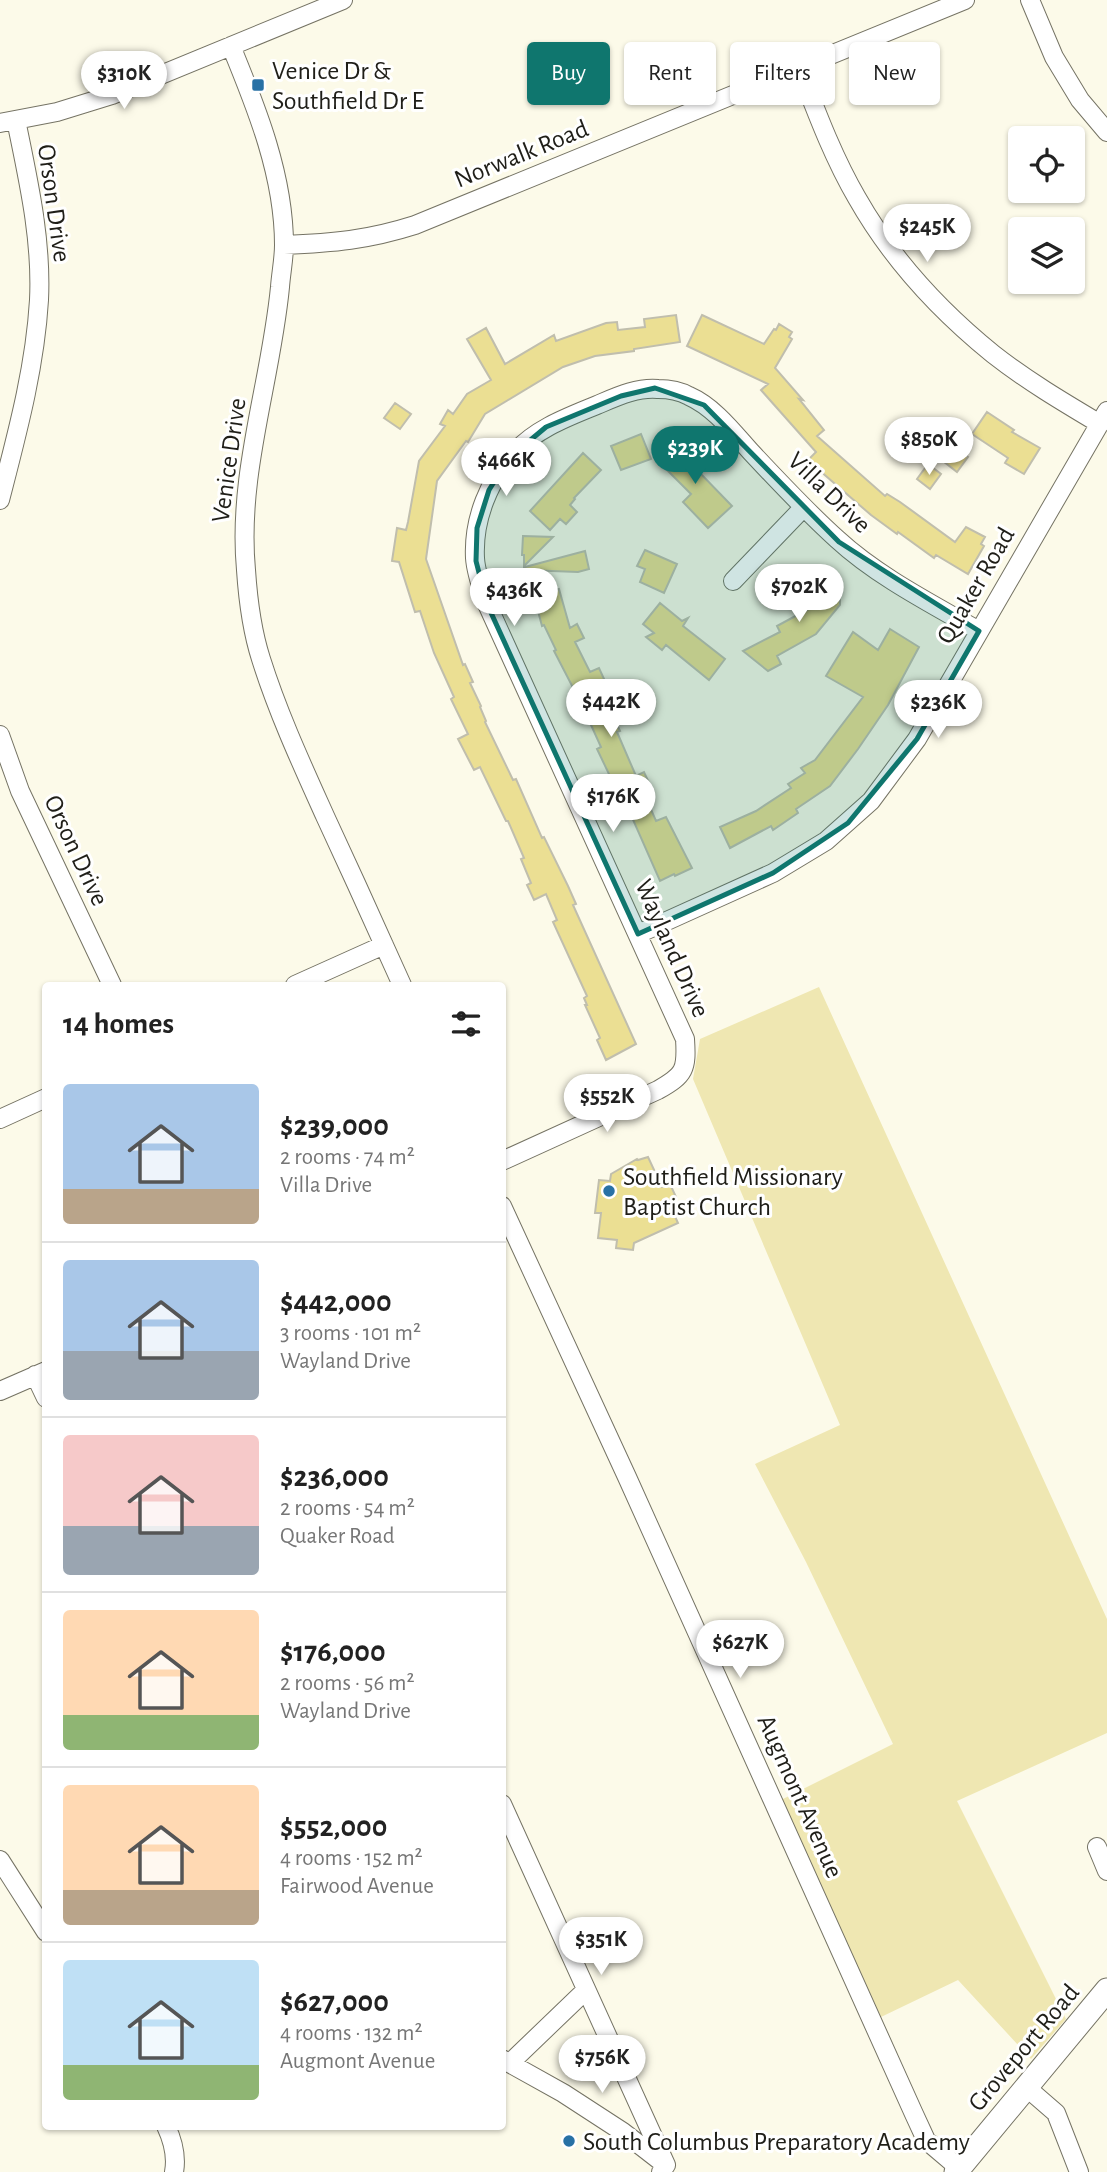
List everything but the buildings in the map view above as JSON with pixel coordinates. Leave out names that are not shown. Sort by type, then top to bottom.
[{"type":"main road","name":"Groveport Road","points":[[957,2170],[1107,1990]]},
{"type":"street","points":[[8,121],[57,112],[112,95],[343,0]]},
{"type":"street","name":"Norwalk Road","points":[[835,52],[965,0]]},
{"type":"street","points":[[1030,0],[1061,68],[1080,100],[1107,132]]},
{"type":"street","name":"Venice Drive","points":[[231,46],[270,149],[284,245],[276,327],[250,461],[243,517],[250,611],[260,657],[292,742],[401,982]]},
{"type":"street","name":"Norwalk Road","points":[[284,245],[368,238],[415,225],[730,95]]},
{"type":"street","points":[[814,105],[857,199],[918,283],[993,354],[1042,389],[1103,417]]},
{"type":"street","name":"Orson Drive","points":[[0,500],[26,397],[39,298],[38,243],[30,187],[8,121]]},
{"type":"street","name":"Villa Drive","points":[[573,414],[637,391],[655,388],[689,396],[718,416],[803,508],[839,542],[881,573],[979,631]]},
{"type":"street","name":"Wayland Drive","points":[[506,1159],[658,1090],[677,1079],[687,1060],[685,1039],[487,604],[475,561],[477,528],[482,508],[498,473],[524,443],[546,427],[573,414]]},
{"type":"street","name":"Quaker Road","points":[[638,934],[772,873],[818,846],[871,801],[909,750],[1103,417]]},
{"type":"street","points":[[733,581],[803,508]]},
{"type":"street","name":"Orson Drive","points":[[0,735],[20,791],[111,982]]},
{"type":"street","points":[[302,982],[384,945]]},
{"type":"street","points":[[0,1119],[42,1100]]},
{"type":"street","name":"Augmont Avenue","points":[[506,1215],[622,1465],[926,2140],[957,2170]]},
{"type":"street","points":[[0,1391],[41,1373]]},
{"type":"street","points":[[506,1813],[667,2170]]},
{"type":"street","points":[[1097,1847],[1107,1871]]},
{"type":"street","points":[[0,1860],[42,1926]]},
{"type":"street","points":[[586,1990],[506,2061],[563,2093],[623,2132],[667,2170]]},
{"type":"street","points":[[1026,2087],[1056,2113],[1079,2172]]},
{"type":"street","points":[[168,2130],[172,2139],[175,2167]]},
{"type":"highlighted area","points":[[655,388],[704,405],[839,542],[979,631],[917,739],[848,823],[773,873],[638,934],[487,604],[476,561],[477,528],[489,490],[509,458],[546,427],[621,396]]},
{"type":"shaded area","points":[[819,987],[1107,1619],[1107,1733],[957,1801],[1066,2019],[1031,2059],[958,1980],[881,2017],[781,1800],[893,1744],[806,1562],[755,1464],[840,1425],[693,1079],[700,1039]]},
{"type":"place","name":"Venice Dr & Southfield Dr E","points":[[258,85]]},
{"type":"place","name":"Southfield Missionary Baptist Church","points":[[609,1191]]},
{"type":"place","name":"South Columbus Preparatory Academy","points":[[569,2141]]}]
